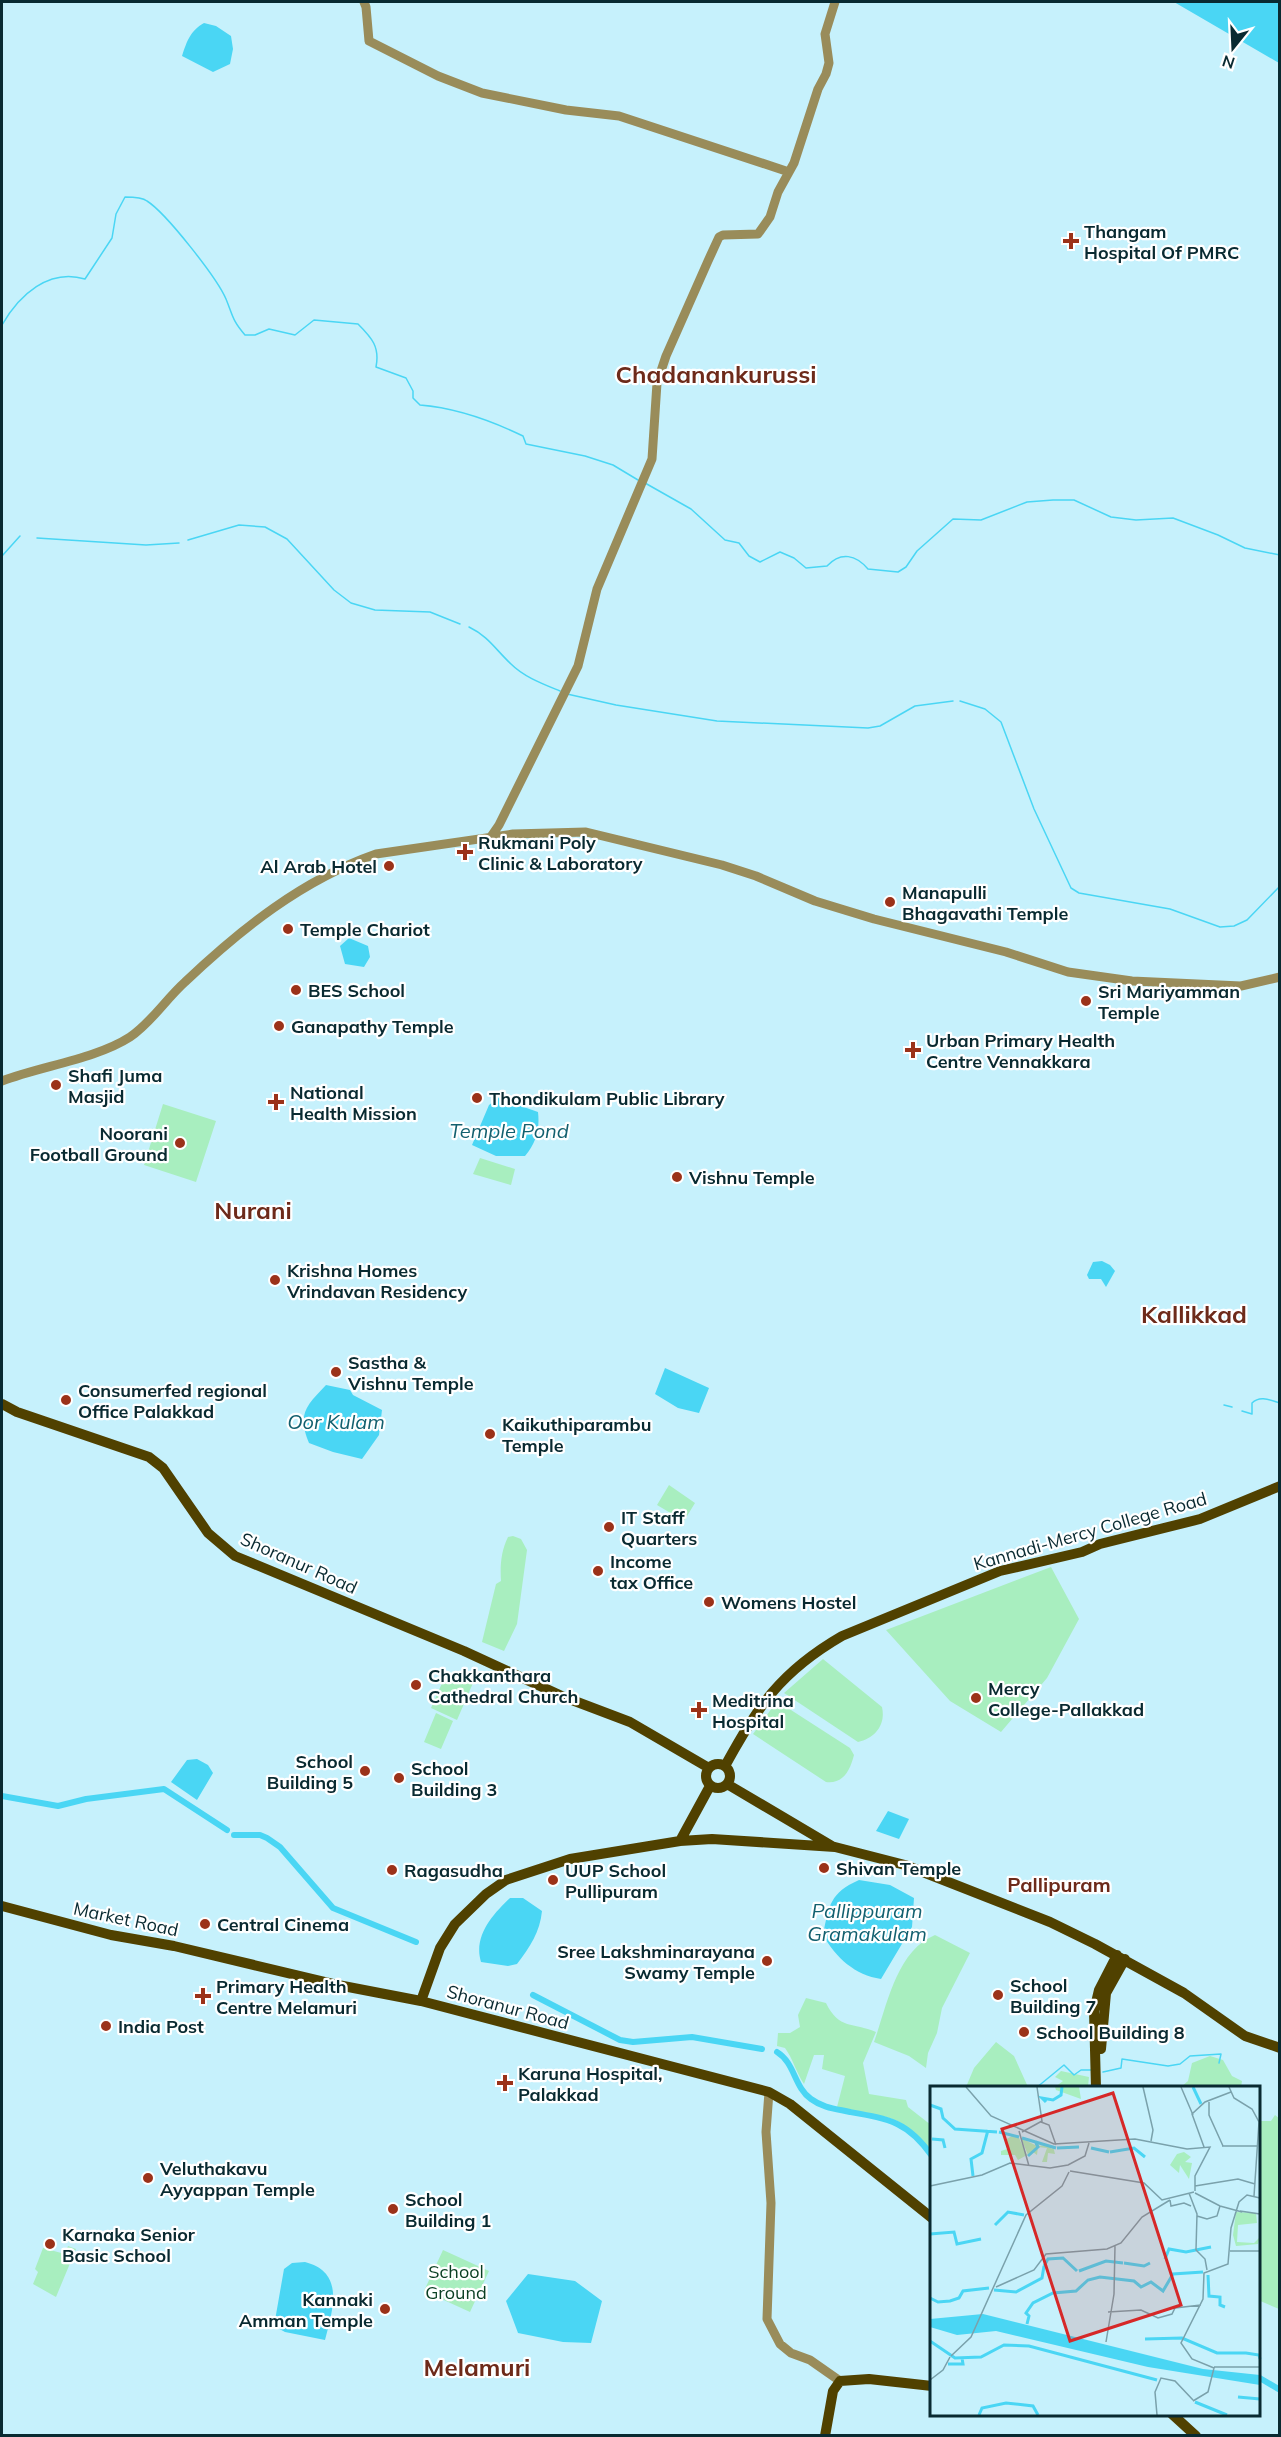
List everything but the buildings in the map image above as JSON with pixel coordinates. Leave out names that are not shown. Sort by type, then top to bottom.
[{"type":"main road","name":"Shoranur Road","points":[[2,1404],[17,1412],[149,1457],[163,1468],[208,1533],[235,1556],[464,1651],[564,1697],[630,1722],[709,1768]]},
{"type":"main road","name":"Kannadi-Mercy College Road","points":[[724,1766],[754,1712],[771,1691],[810,1656],[842,1636],[1000,1571],[1082,1552],[1100,1544],[1200,1519],[1280,1486]]},
{"type":"main road","points":[[718,1764],[724,1766],[729,1773],[727,1784],[721,1788],[710,1786],[705,1775],[709,1768],[718,1764]]},
{"type":"main road","points":[[727,1784],[835,1847],[905,1864],[1050,1922],[1121,1957],[1184,1993],[1245,2036],[1280,2049]]},
{"type":"main road","points":[[680,1841],[710,1786]]},
{"type":"main road","name":"Shoranur Road","points":[[835,1847],[712,1839],[680,1841],[570,1859],[506,1880],[486,1894],[455,1924],[440,1948],[421,2001],[769,2092],[790,2104],[930,2216]]},
{"type":"main road","name":"Market Road","points":[[2,1906],[111,1935],[174,1946],[338,1986],[421,2001]]},
{"type":"main road","points":[[1096,2086],[1094,2011],[1099,1990],[1121,1957]]},
{"type":"main road","points":[[1103,2086],[1101,2051],[1103,2009],[1106,1993],[1121,1957]]},
{"type":"main road","points":[[825,2436],[833,2391],[840,2382],[869,2379],[930,2386]]},
{"type":"main road","points":[[1173,2416],[1196,2436]]},
{"type":"street","points":[[364,2],[369,41],[456,84],[532,104],[619,116],[789,172]]},
{"type":"street","points":[[490,838],[516,792],[584,648],[586,626],[606,564],[652,459],[657,383],[671,344],[716,244],[723,235],[758,234],[770,217],[778,192],[789,172],[829,63],[825,34],[835,2]]},
{"type":"street","points":[[2,1081],[33,1069],[87,1055],[130,1036],[227,943],[280,903],[338,870],[376,854],[490,838],[567,831],[618,839],[722,865],[756,876],[793,893],[874,919],[1006,952],[1068,972],[1132,981],[1241,986],[1280,977]]},
{"type":"street","points":[[769,2092],[766,2132],[771,2203],[767,2319],[780,2344],[791,2353],[810,2360],[840,2382]]},
{"type":"green space","name":"Noorani Football Ground","points":[[163,1104],[216,1121],[196,1182],[144,1165]]},
{"type":"green space","points":[[480,1158],[515,1169],[511,1185],[473,1174]]},
{"type":"green space","points":[[669,1485],[695,1503],[684,1521],[657,1505]]},
{"type":"green space","points":[[508,1537],[521,1539],[527,1550],[517,1624],[504,1651],[482,1642],[496,1584],[501,1581],[504,1548]]},
{"type":"green space","points":[[1051,1567],[1079,1619],[1047,1678],[1001,1732],[950,1701],[886,1630]]},
{"type":"green space","points":[[823,1659],[882,1707],[881,1725],[874,1734],[864,1740],[858,1742],[784,1693]]},
{"type":"green space","points":[[447,1672],[473,1683],[457,1720],[431,1708]]},
{"type":"green space","points":[[777,1701],[850,1748],[854,1755],[848,1771],[842,1778],[826,1782],[753,1734]]},
{"type":"green space","points":[[436,1713],[453,1721],[441,1749],[424,1742]]},
{"type":"green space","points":[[935,1935],[970,1953],[942,2008],[937,2033],[928,2053],[926,2068],[909,2056],[874,2042],[902,1966],[911,1953]]},
{"type":"green space","points":[[806,1998],[826,2003],[836,2018],[847,2024],[876,2032],[863,2063],[869,2094],[906,2100],[908,2107],[930,2124],[930,2151],[920,2138],[899,2122],[879,2115],[837,2107],[845,2076],[822,2069],[824,2055],[814,2055],[804,2084],[785,2048],[777,2046],[778,2033],[790,2033],[800,2027],[798,2015]]},
{"type":"green space","points":[[996,2042],[1014,2056],[1028,2086],[966,2086],[974,2068]]},
{"type":"green space","points":[[1210,2056],[1223,2060],[1232,2076],[1242,2081],[1241,2086],[1182,2086],[1188,2081],[1192,2063]]},
{"type":"green space","points":[[1061,2071],[1089,2077],[1088,2086],[1056,2086],[1063,2081],[1055,2077]]},
{"type":"green space","points":[[1275,2115],[1280,2119],[1279,2309],[1260,2301],[1260,2121],[1271,2121]]},
{"type":"green space","points":[[68,2246],[76,2249],[56,2297],[33,2284],[38,2272],[35,2269],[43,2248],[65,2254]]},
{"type":"green space","name":"School Ground","points":[[443,2250],[489,2271],[470,2312],[424,2291]]},
{"type":"water","points":[[1174,2],[1279,2],[1279,63]]},
{"type":"water","points":[[204,23],[216,26],[231,36],[233,49],[230,64],[213,72],[182,56],[192,33]]},
{"type":"water","points":[[349,938],[368,946],[370,957],[364,967],[345,964],[340,946]]},
{"type":"water","name":"Temple Pond","points":[[498,1098],[538,1112],[536,1136],[525,1156],[496,1156],[472,1145],[489,1105]]},
{"type":"water","points":[[1102,1261],[1115,1271],[1106,1287],[1101,1279],[1089,1279],[1087,1275],[1093,1262]]},
{"type":"water","points":[[665,1368],[709,1388],[699,1413],[678,1408],[655,1394]]},
{"type":"water","name":"Oor Kulam","points":[[326,1385],[350,1390],[353,1395],[382,1410],[379,1435],[362,1459],[309,1443],[305,1433],[304,1417],[313,1399]]},
{"type":"water","points":[[197,1759],[208,1765],[213,1773],[197,1800],[171,1782],[187,1760]]},
{"type":"water","points":[[888,1811],[909,1819],[899,1839],[876,1831]]},
{"type":"water","name":"Pallippuram Gramakulam","points":[[859,1880],[890,1885],[914,1898],[912,1927],[881,1979],[863,1974],[847,1964],[823,1935],[832,1901],[842,1890]]},
{"type":"water","points":[[510,1898],[523,1898],[542,1911],[537,1933],[517,1964],[508,1966],[481,1962],[480,1943],[486,1926]]},
{"type":"water","points":[[305,2262],[318,2267],[331,2283],[333,2304],[325,2340],[285,2332],[274,2326],[284,2269],[292,2263]]},
{"type":"water","points":[[528,2274],[575,2281],[602,2301],[591,2343],[563,2342],[518,2333],[506,2301]]},
{"type":"waterway","points":[[2,325],[17,304],[36,287],[59,277],[85,279],[112,238],[116,214],[125,197],[140,198],[147,201],[166,218],[202,262],[221,289],[235,322],[245,335],[255,335],[269,329],[295,335],[314,320],[358,324],[374,343],[377,354],[376,367],[406,378],[413,391],[413,398],[420,405],[447,409],[486,420],[523,436],[526,444],[585,456],[613,465],[638,480]]},
{"type":"waterway","points":[[645,483],[691,509],[725,540],[739,543],[749,556],[760,562],[780,552],[794,558],[806,568],[827,566],[838,558],[848,557],[868,569],[898,572],[906,567],[917,551],[953,519],[981,520],[1027,502],[1053,500],[1074,500],[1111,517],[1136,520],[1173,518],[1245,548],[1280,555]]},
{"type":"waterway","points":[[188,540],[239,525],[265,527],[287,539],[334,590],[351,603],[375,610],[430,612],[460,624]]},
{"type":"waterway","points":[[2,556],[20,536]]},
{"type":"waterway","points":[[37,538],[146,545],[179,543]]},
{"type":"waterway","points":[[469,627],[487,639],[522,673],[560,691]]},
{"type":"waterway","points":[[567,694],[616,705],[717,721],[868,728],[880,726],[915,706],[953,701]]},
{"type":"waterway","points":[[960,701],[985,709],[1001,722],[1034,809],[1071,888],[1079,893],[1170,909],[1220,927],[1234,926],[1247,920],[1280,886]]},
{"type":"waterway","points":[[1242,1411],[1252,1414],[1252,1403],[1258,1399],[1280,1403]]},
{"type":"waterway","points":[[1224,1405],[1232,1407]]},
{"type":"waterway","points":[[2,1796],[58,1806],[86,1799],[164,1789],[227,1830]]},
{"type":"waterway","points":[[234,1835],[260,1835],[267,1838],[280,1847],[333,1908],[416,1942]]},
{"type":"waterway","points":[[533,1995],[620,2040],[633,2042],[692,2037],[762,2049]]},
{"type":"waterway","points":[[777,2052],[788,2062],[801,2088],[811,2099],[830,2108],[876,2117],[897,2124],[915,2136],[930,2154]]},
{"type":"waterway","points":[[1103,2072],[1121,2068],[1122,2059],[1168,2066],[1180,2064],[1190,2056],[1221,2054],[1219,2063]]},
{"type":"waterway","points":[[1038,2086],[1064,2065],[1074,2075],[1081,2070],[1091,2070]]},
{"type":"waterway","points":[[1260,2378],[1280,2390]]},
{"type":"place","name":"Thangam Hospital Of PMRC","points":[[1071,241]]},
{"type":"place","name":"Rukmani Poly Clinic & Laboratory","points":[[465,852]]},
{"type":"place","name":"Al Arab Hotel","points":[[389,866]]},
{"type":"place","name":"Manapulli Bhagavathi Temple","points":[[890,902]]},
{"type":"place","name":"Temple Chariot","points":[[288,929]]},
{"type":"place","name":"BES School","points":[[296,990]]},
{"type":"place","name":"Sri Mariyamman Temple","points":[[1086,1001]]},
{"type":"place","name":"Ganapathy Temple","points":[[279,1026]]},
{"type":"place","name":"Urban Primary Health Centre Vennakkara","points":[[913,1050]]},
{"type":"place","name":"Shafi Juma Masjid","points":[[56,1085]]},
{"type":"place","name":"Thondikulam Public Library","points":[[477,1098]]},
{"type":"place","name":"National Health Mission","points":[[276,1102]]},
{"type":"place","name":"Noorani Football Ground","points":[[180,1143]]},
{"type":"place","name":"Vishnu Temple","points":[[677,1177]]},
{"type":"place","name":"Krishna Homes Vrindavan Residency","points":[[275,1280]]},
{"type":"place","name":"Sastha & Vishnu Temple","points":[[336,1372]]},
{"type":"place","name":"Consumerfed regional Office Palakkad","points":[[66,1400]]},
{"type":"place","name":"Kaikuthiparambu Temple","points":[[490,1434]]},
{"type":"place","name":"IT Staff Quarters","points":[[609,1527]]},
{"type":"place","name":"Income tax Office","points":[[598,1571]]},
{"type":"place","name":"Womens Hostel","points":[[709,1602]]},
{"type":"place","name":"Chakkanthara Cathedral Church","points":[[416,1685]]},
{"type":"place","name":"Mercy College-Pallakkad","points":[[976,1698]]},
{"type":"place","name":"Meditrina Hospital","points":[[699,1710]]},
{"type":"place","name":"School Building 5","points":[[365,1771]]},
{"type":"place","name":"School Building 3","points":[[399,1778]]},
{"type":"place","name":"Shivan Temple","points":[[824,1868]]},
{"type":"place","name":"Ragasudha","points":[[392,1870]]},
{"type":"place","name":"UUP School Pullipuram","points":[[553,1880]]},
{"type":"place","name":"Central Cinema","points":[[205,1924]]},
{"type":"place","name":"Sree Lakshminarayana Swamy Temple","points":[[767,1961]]},
{"type":"place","name":"School Building 7","points":[[998,1995]]},
{"type":"place","name":"Primary Health Centre Melamuri","points":[[203,1996]]},
{"type":"place","name":"India Post","points":[[106,2026]]},
{"type":"place","name":"School Building 8","points":[[1024,2032]]},
{"type":"place","name":"Karuna Hospital, Palakkad","points":[[505,2083]]},
{"type":"place","name":"Veluthakavu Ayyappan Temple","points":[[148,2178]]},
{"type":"place","name":"School Building 1","points":[[393,2209]]},
{"type":"place","name":"Karnaka Senior Basic School","points":[[50,2244]]},
{"type":"place","name":"Kannaki Amman Temple","points":[[385,2309]]},
{"type":"district","name":"Chadanankurussi","points":[[716,374]]},
{"type":"district","name":"Nurani","points":[[253,1210]]},
{"type":"district","name":"Kallikkad","points":[[1194,1314]]},
{"type":"district","name":"Pallipuram","points":[[1059,1884]]},
{"type":"district","name":"Melamuri","points":[[477,2367]]}]
